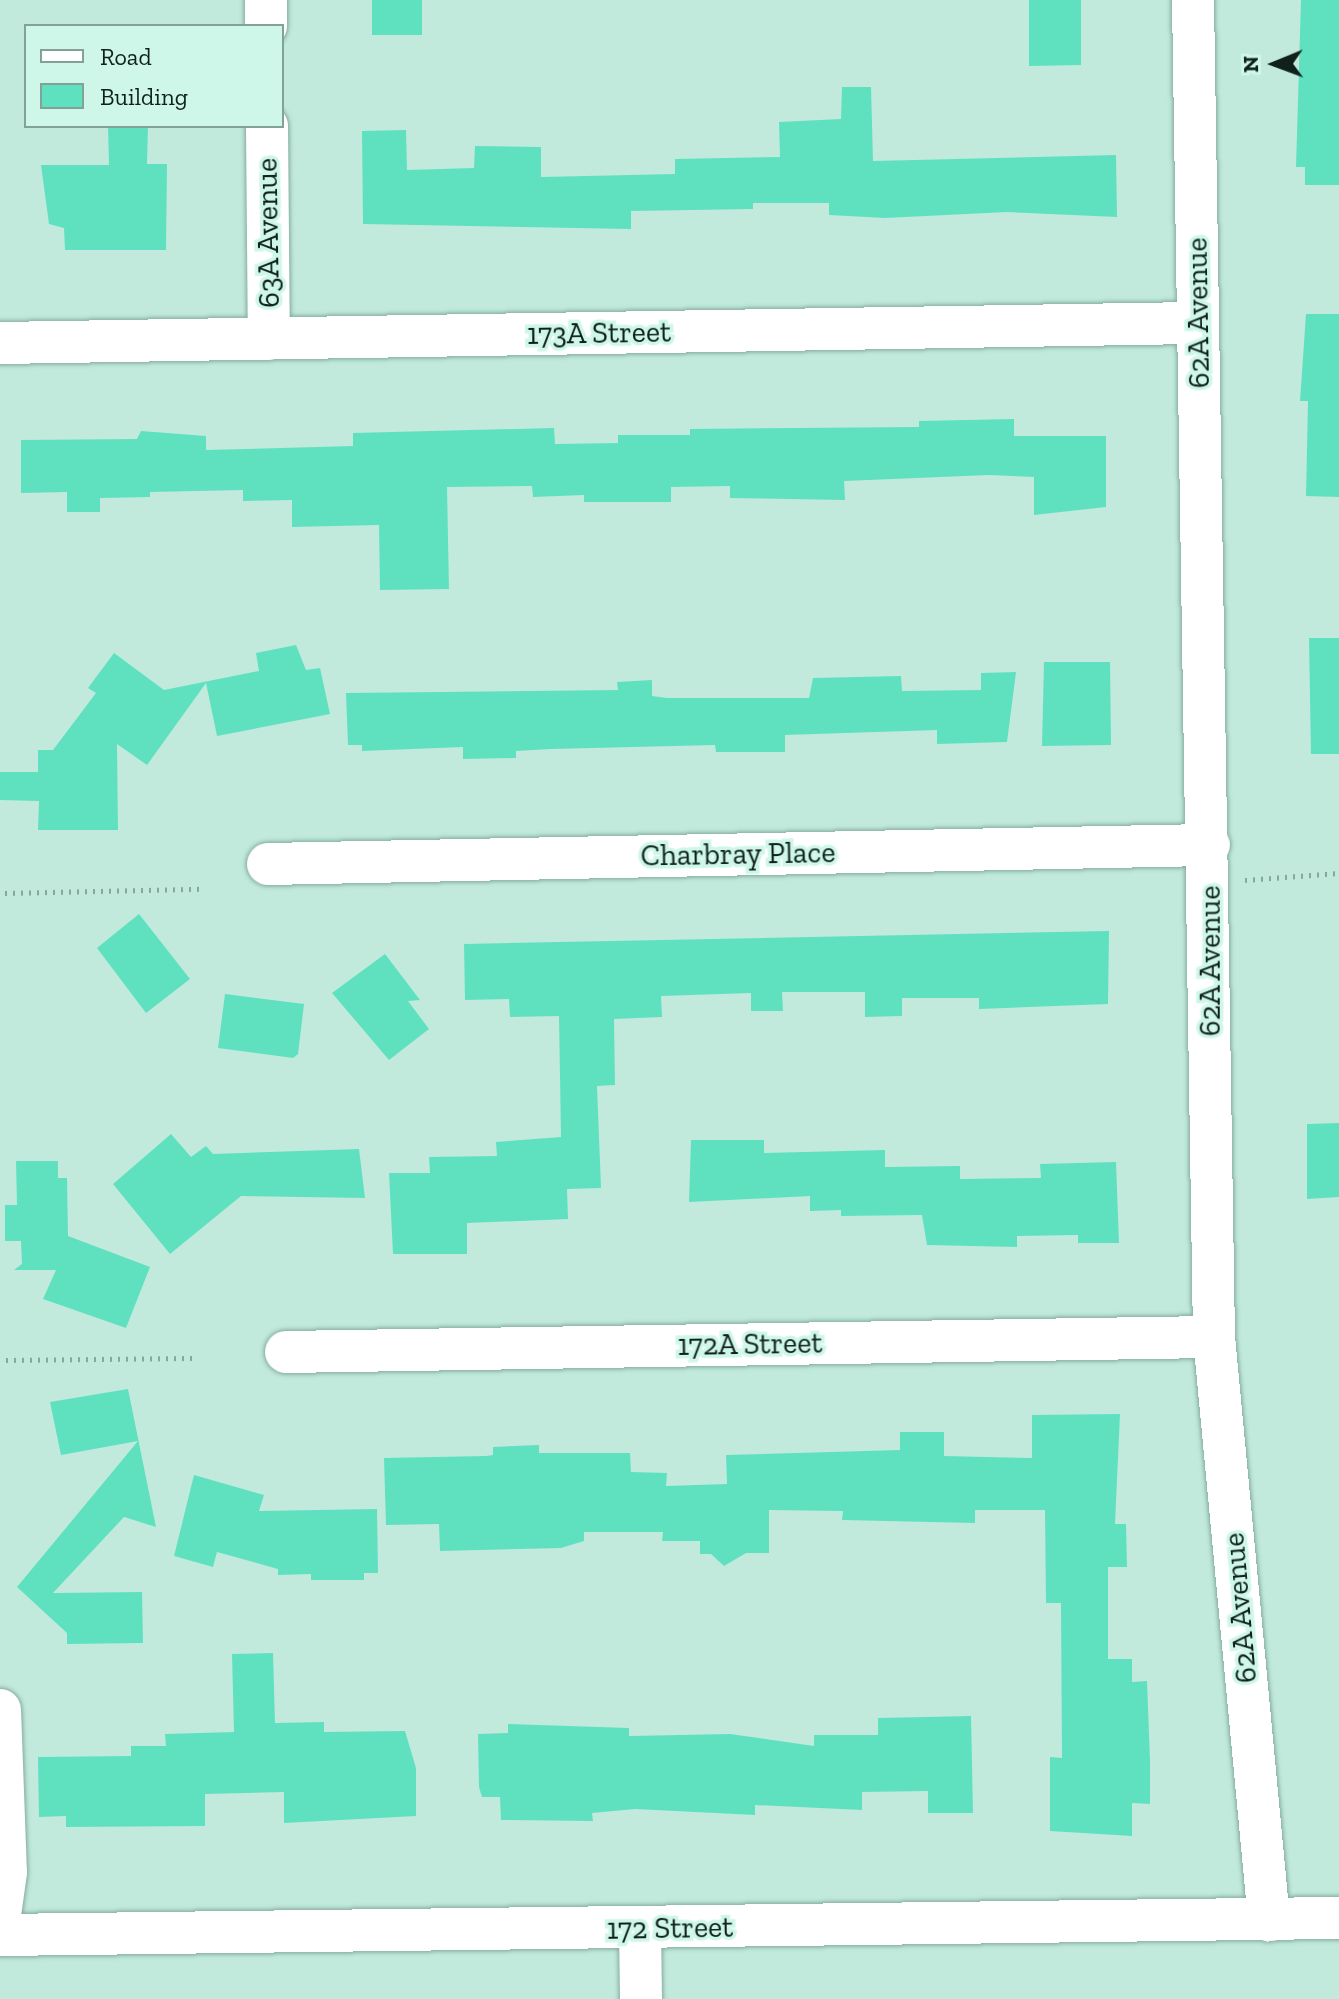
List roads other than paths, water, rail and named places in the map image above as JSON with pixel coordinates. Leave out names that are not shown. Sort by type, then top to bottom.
[{"type":"street","points":[[266,0],[266,24]]},
{"type":"street","name":"62A Avenue","points":[[1193,0],[1209,845],[1214,1337],[1269,1920]]},
{"type":"street","name":"63A Avenue","points":[[267,128],[269,339]]},
{"type":"street","name":"173A Street","points":[[0,343],[1198,323]]},
{"type":"street","name":"Charbray Place","points":[[268,864],[1209,845]]},
{"type":"street","name":"172A Street","points":[[286,1352],[1214,1337]]},
{"type":"street","points":[[0,1710],[6,1872],[0,1915]]},
{"type":"street","name":"172 Street","points":[[0,1935],[1339,1918]]},
{"type":"street","points":[[640,1928],[641,1999]]}]
